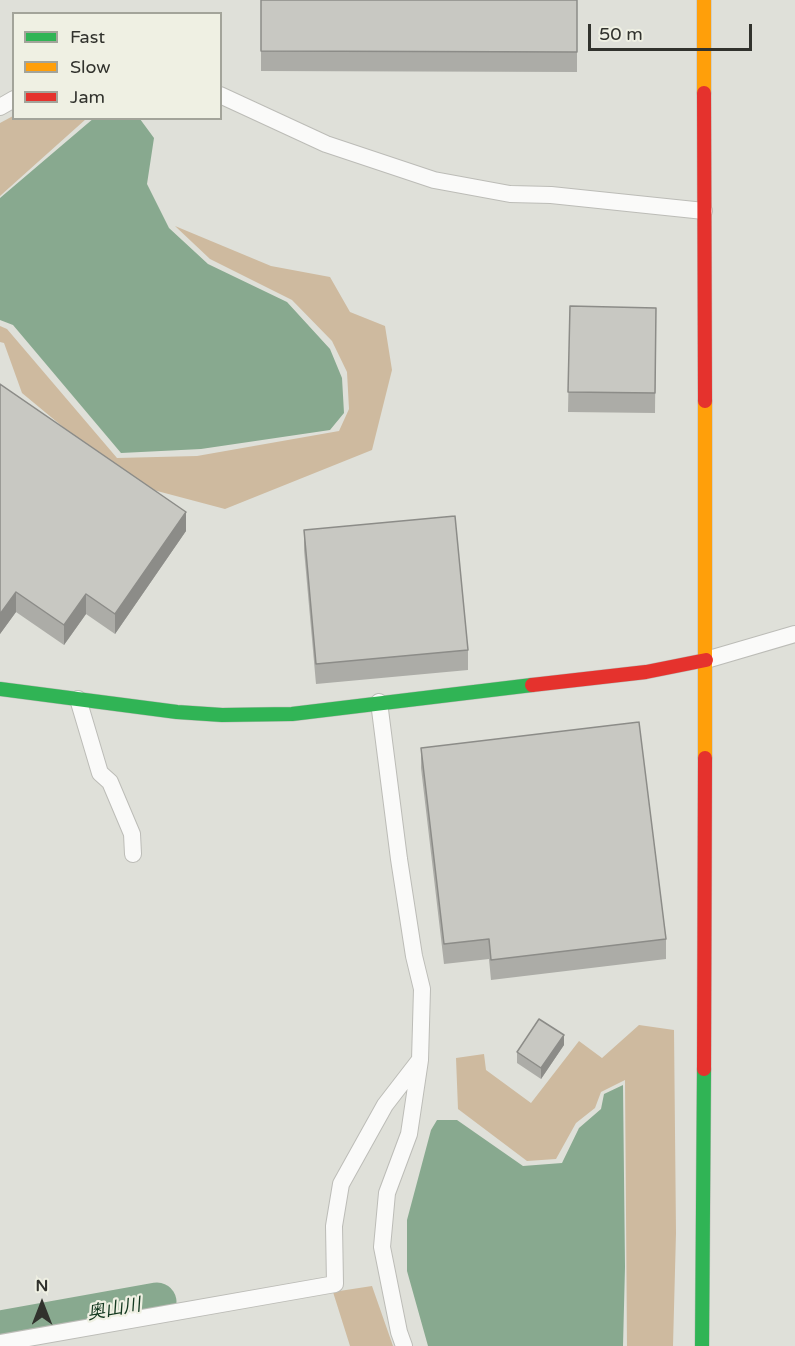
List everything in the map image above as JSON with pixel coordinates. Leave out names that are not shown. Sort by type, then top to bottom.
[{"type":"street","points":[[702,1346],[706,660],[704,0]]},
{"type":"street","points":[[222,95],[326,144],[434,180],[510,194],[551,195],[704,211]]},
{"type":"street","points":[[0,689],[177,712],[222,715],[292,714],[646,672],[706,660],[795,634]]},
{"type":"street","points":[[78,699],[100,773],[110,782],[132,834],[133,854]]},
{"type":"street","points":[[379,702],[399,859],[414,956],[422,989],[420,1060],[409,1134],[387,1193],[382,1247],[399,1332],[404,1346]]},
{"type":"street","points":[[0,1343],[335,1284],[334,1226],[341,1184],[385,1105],[420,1060]]},
{"type":"shaded area","points":[[12,117],[12,120],[85,120],[0,196],[0,123]]},
{"type":"shaded area","points":[[92,120],[141,120],[154,138],[147,184],[169,228],[208,264],[287,302],[330,349],[342,378],[344,413],[330,430],[201,449],[121,453],[13,325],[0,320],[0,198]]},
{"type":"shaded area","points":[[175,226],[271,266],[330,277],[350,312],[385,326],[392,370],[372,450],[225,509],[142,487],[92,451],[22,393],[4,343],[0,342],[0,326],[7,329],[117,458],[197,456],[339,431],[349,409],[347,372],[332,341],[292,300],[210,259]]},
{"type":"shaded area","points":[[639,1025],[674,1030],[676,1233],[673,1346],[627,1346],[625,1080],[601,1092],[595,1108],[576,1123],[556,1159],[527,1161],[458,1109],[456,1058],[484,1054],[486,1070],[531,1103],[579,1041],[602,1058]]},
{"type":"shaded area","points":[[623,1085],[625,1267],[623,1346],[428,1346],[407,1271],[407,1220],[431,1130],[437,1120],[457,1120],[523,1166],[562,1163],[579,1128],[601,1109],[604,1094]]},
{"type":"shaded area","points":[[372,1286],[393,1346],[350,1346],[333,1292]]},
{"type":"building","points":[[261,0],[577,0],[577,52],[261,51]]},
{"type":"building","points":[[570,306],[656,308],[655,393],[568,392]]},
{"type":"building","points":[[0,384],[186,512],[115,614],[86,594],[64,625],[16,592],[0,614]]},
{"type":"building","points":[[455,516],[468,650],[316,664],[304,530]]},
{"type":"building","points":[[639,722],[666,939],[491,960],[489,939],[444,944],[421,748]]},
{"type":"building","points":[[539,1019],[564,1035],[541,1068],[517,1052]]},
{"type":"waterway","name":"奥山川","points":[[0,1330],[157,1302]]},
{"type":"traffic: fast","points":[[0,689],[177,712],[222,715],[292,714],[532,685]]},
{"type":"traffic: fast","points":[[702,1346],[704,1069]]},
{"type":"traffic: slow","points":[[704,0],[704,93]]},
{"type":"traffic: slow","points":[[705,401],[705,758]]},
{"type":"traffic: jam","points":[[704,93],[705,401]]},
{"type":"traffic: jam","points":[[532,685],[646,672],[706,660]]},
{"type":"traffic: jam","points":[[704,1069],[705,758]]}]
